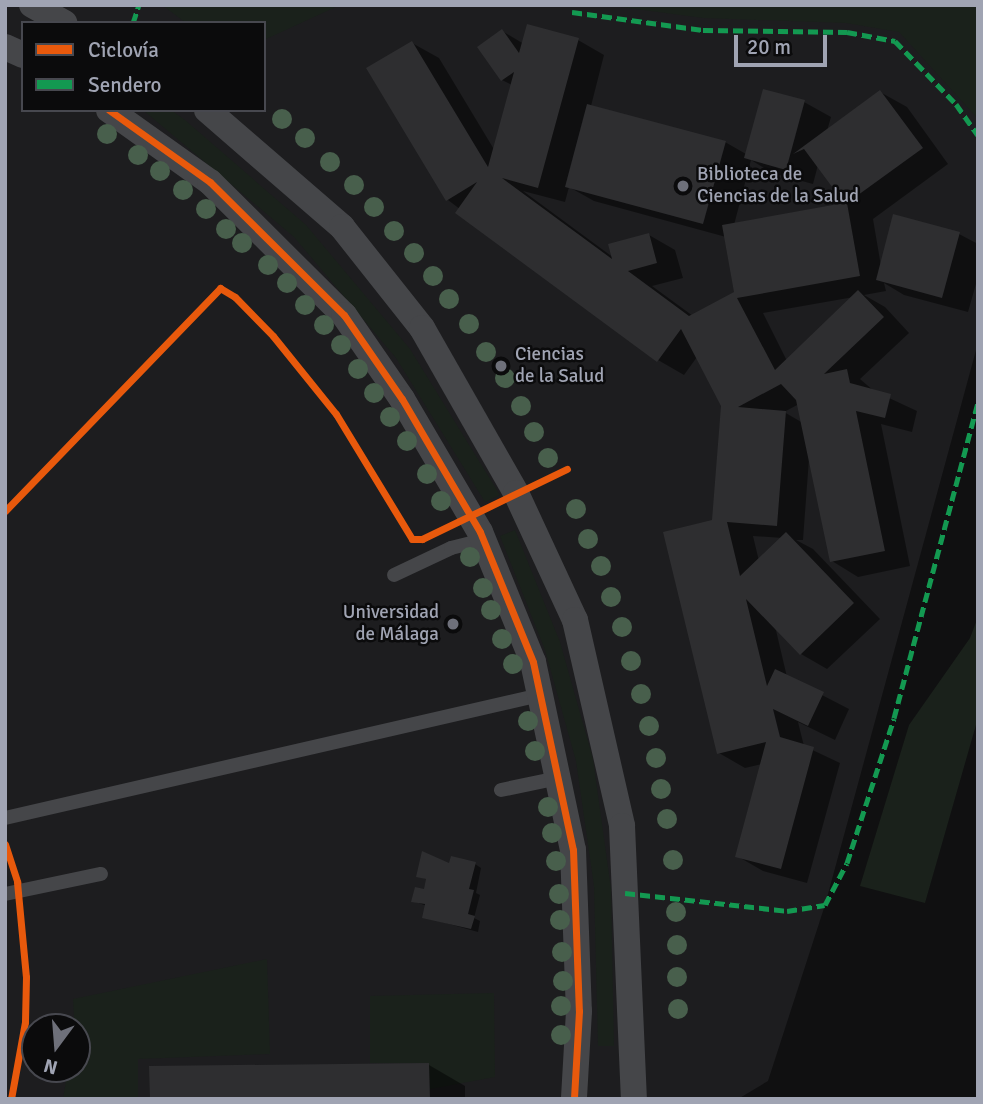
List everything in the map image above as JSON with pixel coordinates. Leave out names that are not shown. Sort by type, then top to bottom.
[{"type":"street","points":[[32,5],[60,21]]},
{"type":"street","points":[[5,47],[21,54]]},
{"type":"street","points":[[112,112],[210,182],[344,314],[402,399],[483,540],[533,662],[573,850],[579,1011],[574,1099]]},
{"type":"street","points":[[209,112],[342,227],[422,328],[516,493],[575,620],[622,826],[634,1099]]},
{"type":"lane","points":[[394,575],[451,548],[483,540]]},
{"type":"lane","points":[[5,818],[540,695]]},
{"type":"lane","points":[[501,790],[558,778]]},
{"type":"lane","points":[[5,894],[101,873]]},
{"type":"shaded area","name":"Universidad de Málaga","points":[[5,5],[978,5],[978,343],[825,905],[768,1081],[738,1099],[5,1099]]},
{"type":"shaded area","points":[[162,5],[340,5],[266,39],[266,21],[183,21]]},
{"type":"shaded area","points":[[606,5],[978,5],[978,119],[899,32],[846,23],[703,18]]},
{"type":"shaded area","points":[[145,112],[174,112],[306,225],[410,349],[500,495],[485,502],[396,358],[294,237]]},
{"type":"shaded area","points":[[515,530],[560,642],[593,759],[611,889],[614,1046],[598,1046],[594,886],[576,761],[545,650],[500,536]]},
{"type":"shaded area","points":[[978,617],[978,718],[925,903],[860,886],[909,725],[970,638]]},
{"type":"shaded area","points":[[267,959],[270,1054],[138,1059],[138,1099],[63,1099],[66,1083],[91,1083],[91,1013],[74,1013],[73,999]]},
{"type":"shaded area","points":[[494,993],[495,1077],[430,1089],[429,1063],[370,1063],[370,996]]},
{"type":"building","points":[[527,24],[579,38],[538,188],[502,178],[612,259],[608,244],[649,233],[657,263],[628,271],[689,316],[734,292],[722,225],[844,203],[804,149],[793,154],[880,90],[923,148],[847,203],[860,276],[737,298],[775,370],[858,290],[884,317],[824,374],[847,369],[850,383],[891,394],[885,418],[856,411],[885,551],[830,562],[796,400],[781,384],[738,407],[786,411],[777,526],[727,522],[740,576],[786,532],[854,603],[800,655],[746,599],[767,686],[775,669],[824,692],[808,726],[773,709],[780,737],[814,747],[781,869],[735,857],[766,742],[717,754],[663,532],[712,520],[721,406],[681,329],[657,362],[455,213],[477,182],[446,201],[366,68],[412,41],[488,167],[514,72],[501,81],[477,47],[502,29],[519,53]]},
{"type":"building","points":[[763,89],[805,100],[786,170],[744,158]]},
{"type":"building","points":[[587,104],[726,141],[703,224],[565,187]]},
{"type":"building","points":[[893,214],[960,232],[942,298],[876,280]]},
{"type":"building","points":[[422,851],[449,863],[451,856],[476,862],[469,889],[474,890],[468,914],[475,916],[471,929],[422,918],[425,904],[411,902],[415,887],[424,889],[426,879],[416,877]]},
{"type":"building","points":[[429,1063],[430,1099],[150,1099],[149,1066]]},
{"type":"marked path","points":[[134,21],[139,5]]},
{"type":"marked path","points":[[572,12],[703,30],[847,32],[895,41],[956,104],[978,135]]},
{"type":"marked path","points":[[625,893],[787,911],[825,905],[847,863],[894,718],[978,403]]},
{"type":"cycle path","points":[[112,112],[210,182],[344,315],[402,399],[480,532],[533,662],[573,850],[579,1011],[574,1099]]},
{"type":"cycle path","points":[[5,511],[220,288],[235,297],[273,336],[336,414],[412,539],[422,539],[567,469]]},
{"type":"cycle path","points":[[5,844],[17,882],[26,977],[25,1022],[11,1099]]},
{"type":"place","name":"Biblioteca de Ciencias de la Salud","points":[[683,186]]},
{"type":"place","name":"Ciencias de la Salud","points":[[501,366]]},
{"type":"place","name":"Universidad de Málaga","points":[[453,624]]}]
